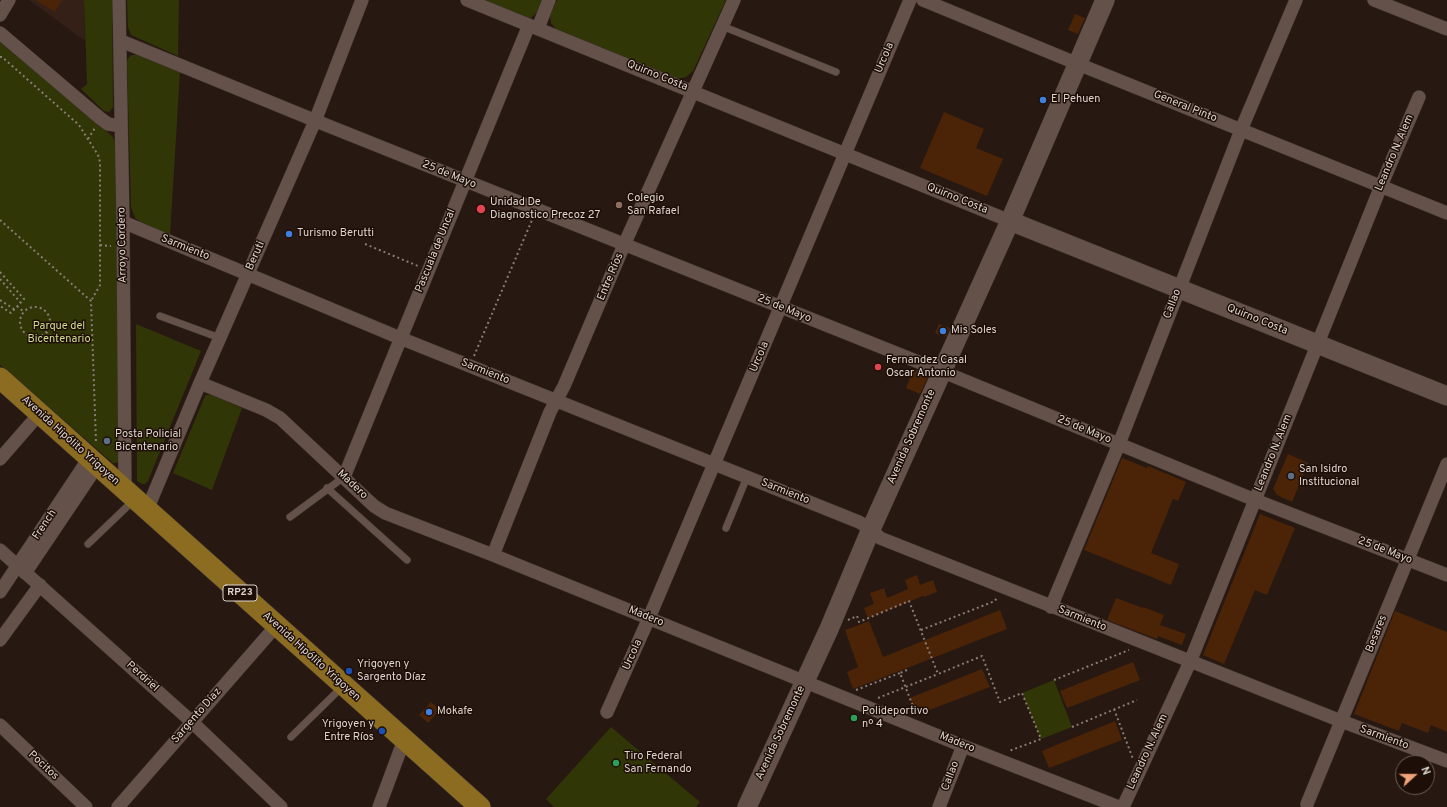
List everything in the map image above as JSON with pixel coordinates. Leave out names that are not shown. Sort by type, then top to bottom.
[{"type":"main road","name":"Avenida Sobremonte","points":[[747,807],[829,629],[870,529],[1010,221],[1105,0]]},
{"type":"main road","name":"Quirno Costa","points":[[1010,221],[1447,396]]},
{"type":"main road","name":"Avenida Hipólito Yrigoyen","points":[[0,378],[480,807]]},
{"type":"street","points":[[0,15],[9,0]]},
{"type":"street","name":"Arroyo Cordero","points":[[119,0],[123,222],[136,500]]},
{"type":"street","name":"Beruti","points":[[136,500],[200,383],[315,121],[362,0]]},
{"type":"street","name":"Quirno Costa","points":[[467,0],[694,91],[1010,221]]},
{"type":"street","name":"Pascuala de Uncal","points":[[344,478],[465,181],[533,27],[550,0]]},
{"type":"street","name":"Entre Ríos","points":[[493,555],[550,412],[567,379],[624,245],[734,0]]},
{"type":"street","name":"Urcola","points":[[607,712],[649,618],[910,0]]},
{"type":"street","name":"General Pinto","points":[[923,0],[1241,130],[1447,212]]},
{"type":"street","name":"Callao","points":[[1051,607],[1119,444],[1241,130],[1296,0]]},
{"type":"street","points":[[1374,0],[1447,29]]},
{"type":"street","points":[[0,33],[100,118],[108,124],[121,126]]},
{"type":"street","name":"25 de Mayo","points":[[120,41],[536,210],[941,371],[1255,500],[1447,575]]},
{"type":"street","name":"Leandro N. Alem","points":[[1122,807],[1190,662],[1381,186],[1419,97]]},
{"type":"street","name":"Sarmiento","points":[[123,222],[248,273],[400,338],[859,522],[880,538],[1144,644],[1447,761]]},
{"type":"street","name":"Madero","points":[[200,383],[266,410],[280,418],[374,506],[385,513],[863,704],[963,746],[1119,807]]},
{"type":"street","points":[[0,459],[40,413]]},
{"type":"street","name":"French","points":[[0,592],[21,569],[93,462]]},
{"type":"street","name":"Besares","points":[[1307,804],[1447,464]]},
{"type":"street","name":"Perdriel","points":[[0,550],[192,722],[281,807]]},
{"type":"street","points":[[0,640],[40,585]]},
{"type":"street","name":"Sargento Díaz","points":[[118,807],[276,626]]},
{"type":"street","name":"Pocitos","points":[[0,725],[86,807]]},
{"type":"street","points":[[379,807],[404,740]]},
{"type":"street","name":"Callao","points":[[939,807],[963,746]]},
{"type":"lane","points":[[722,26],[836,72]]},
{"type":"lane","points":[[160,316],[220,338]]},
{"type":"lane","points":[[726,528],[747,477]]},
{"type":"lane","points":[[290,517],[327,488],[344,478]]},
{"type":"lane","points":[[327,488],[407,560]]},
{"type":"lane","points":[[88,544],[136,500]]},
{"type":"lane","points":[[291,738],[343,685]]},
{"type":"path","points":[[0,57],[2,57],[79,125],[95,149],[100,162],[100,285],[91,301],[93,462]]},
{"type":"path","points":[[470,366],[536,210]]},
{"type":"path","points":[[0,220],[91,301]]},
{"type":"path","points":[[365,244],[428,270]]},
{"type":"path","points":[[0,272],[24,300],[11,314],[0,306]]},
{"type":"path","points":[[0,279],[20,303]]},
{"type":"path","points":[[0,300],[14,310]]},
{"type":"path","points":[[17,306],[24,312]]},
{"type":"path","points":[[33,306],[46,311],[50,320],[50,324],[46,332],[41,336],[36,337],[26,334],[20,325],[20,320],[24,312],[33,306]]},
{"type":"path","points":[[46,332],[54,338]]},
{"type":"path","points":[[829,629],[857,616],[859,622],[909,601],[938,674]]},
{"type":"path","points":[[921,630],[995,601]]},
{"type":"path","points":[[1054,680],[1144,644]]},
{"type":"path","points":[[863,704],[982,656],[1000,702],[1022,693],[1041,739],[993,758]]},
{"type":"path","points":[[842,696],[907,670]]},
{"type":"path","points":[[900,673],[916,715]]},
{"type":"path","points":[[1072,727],[1137,700]]},
{"type":"path","points":[[1114,709],[1138,773]]},
{"type":"shaded area","points":[[29,0],[84,0],[85,41]]},
{"type":"green space","points":[[84,0],[112,0],[113,107],[109,112],[104,111],[81,89],[87,84]]},
{"type":"green space","points":[[127,0],[179,0],[178,56],[131,35],[128,27]]},
{"type":"green space","points":[[479,0],[543,0],[539,10],[531,18],[521,17]]},
{"type":"green space","points":[[557,0],[726,0],[693,71],[686,77],[676,79],[556,29],[551,23],[550,15]]},
{"type":"green space","name":"Parque del Bicentenario","points":[[0,40],[112,136],[115,141],[119,461],[116,463],[113,463],[0,365]]},
{"type":"green space","points":[[132,55],[138,55],[180,72],[170,235],[135,218],[131,207],[127,61]]},
{"type":"green space","points":[[136,324],[201,351],[148,481],[145,484],[137,481]]},
{"type":"green space","points":[[211,395],[242,408],[212,490],[173,473],[205,396]]},
{"type":"green space","points":[[1054,680],[1072,727],[1041,739],[1022,693]]},
{"type":"green space","name":"Tiro Federal San Fernando","points":[[611,727],[700,802],[696,807],[554,807],[546,799]]},
{"type":"building","points":[[36,0],[62,0],[55,12]]},
{"type":"building","points":[[1075,14],[1085,18],[1078,34],[1068,30]]},
{"type":"building","points":[[944,112],[984,129],[976,148],[1003,159],[987,196],[920,168]]},
{"type":"building","name":"Mis Soles","points":[[939,324],[950,328],[946,337],[935,333]]},
{"type":"building","points":[[914,369],[926,374],[928,377],[920,394],[906,388]]},
{"type":"building","name":"San Isidro Institucional","points":[[1288,454],[1308,463],[1292,502],[1277,495],[1273,489]]},
{"type":"building","points":[[1122,458],[1147,468],[1148,466],[1186,482],[1178,501],[1173,499],[1151,553],[1179,564],[1171,585],[1084,550]]},
{"type":"building","points":[[1260,514],[1295,528],[1267,595],[1255,590],[1224,664],[1203,655]]},
{"type":"building","points":[[917,575],[920,585],[933,580],[937,592],[868,618],[864,608],[874,604],[870,593],[884,588],[887,598],[908,589],[905,580]]},
{"type":"building","points":[[1116,598],[1164,615],[1160,625],[1186,634],[1182,645],[1158,636],[1157,639],[1107,620]]},
{"type":"building","points":[[1000,610],[1007,629],[853,689],[847,672],[858,667],[845,630],[869,621],[883,657]]},
{"type":"building","points":[[1395,611],[1447,632],[1447,732],[1431,725],[1428,733],[1402,723],[1399,731],[1354,714]]},
{"type":"building","points":[[1133,662],[1140,680],[1067,708],[1060,691]]},
{"type":"building","points":[[982,669],[990,687],[916,715],[910,698]]},
{"type":"building","name":"Mokafe","points":[[431,702],[440,710],[428,723],[419,715]]},
{"type":"building","points":[[1115,721],[1122,740],[1049,768],[1042,751]]},
{"type":"place","name":"El Pehuen","points":[[1043,100]]},
{"type":"place","name":"Colegio San Rafael","points":[[619,205]]},
{"type":"place","name":"Unidad De Diagnostico Precoz 27","points":[[481,209]]},
{"type":"place","name":"Turismo Berutti","points":[[289,234]]},
{"type":"place","name":"Mis Soles","points":[[943,331]]},
{"type":"place","name":"Fernandez Casal Oscar Antonio","points":[[878,367]]},
{"type":"place","name":"Posta Policial Bicentenario","points":[[107,441]]},
{"type":"place","name":"San Isidro Institucional","points":[[1291,476]]},
{"type":"place","name":"Yrigoyen y Sargento Díaz","points":[[349,671]]},
{"type":"place","name":"Mokafe","points":[[429,712]]},
{"type":"place","name":"Polideportivo nº 4","points":[[854,718]]},
{"type":"place","name":"Yrigoyen y Entre Ríos","points":[[382,731]]},
{"type":"place","name":"Tiro Federal San Fernando","points":[[616,763]]}]
